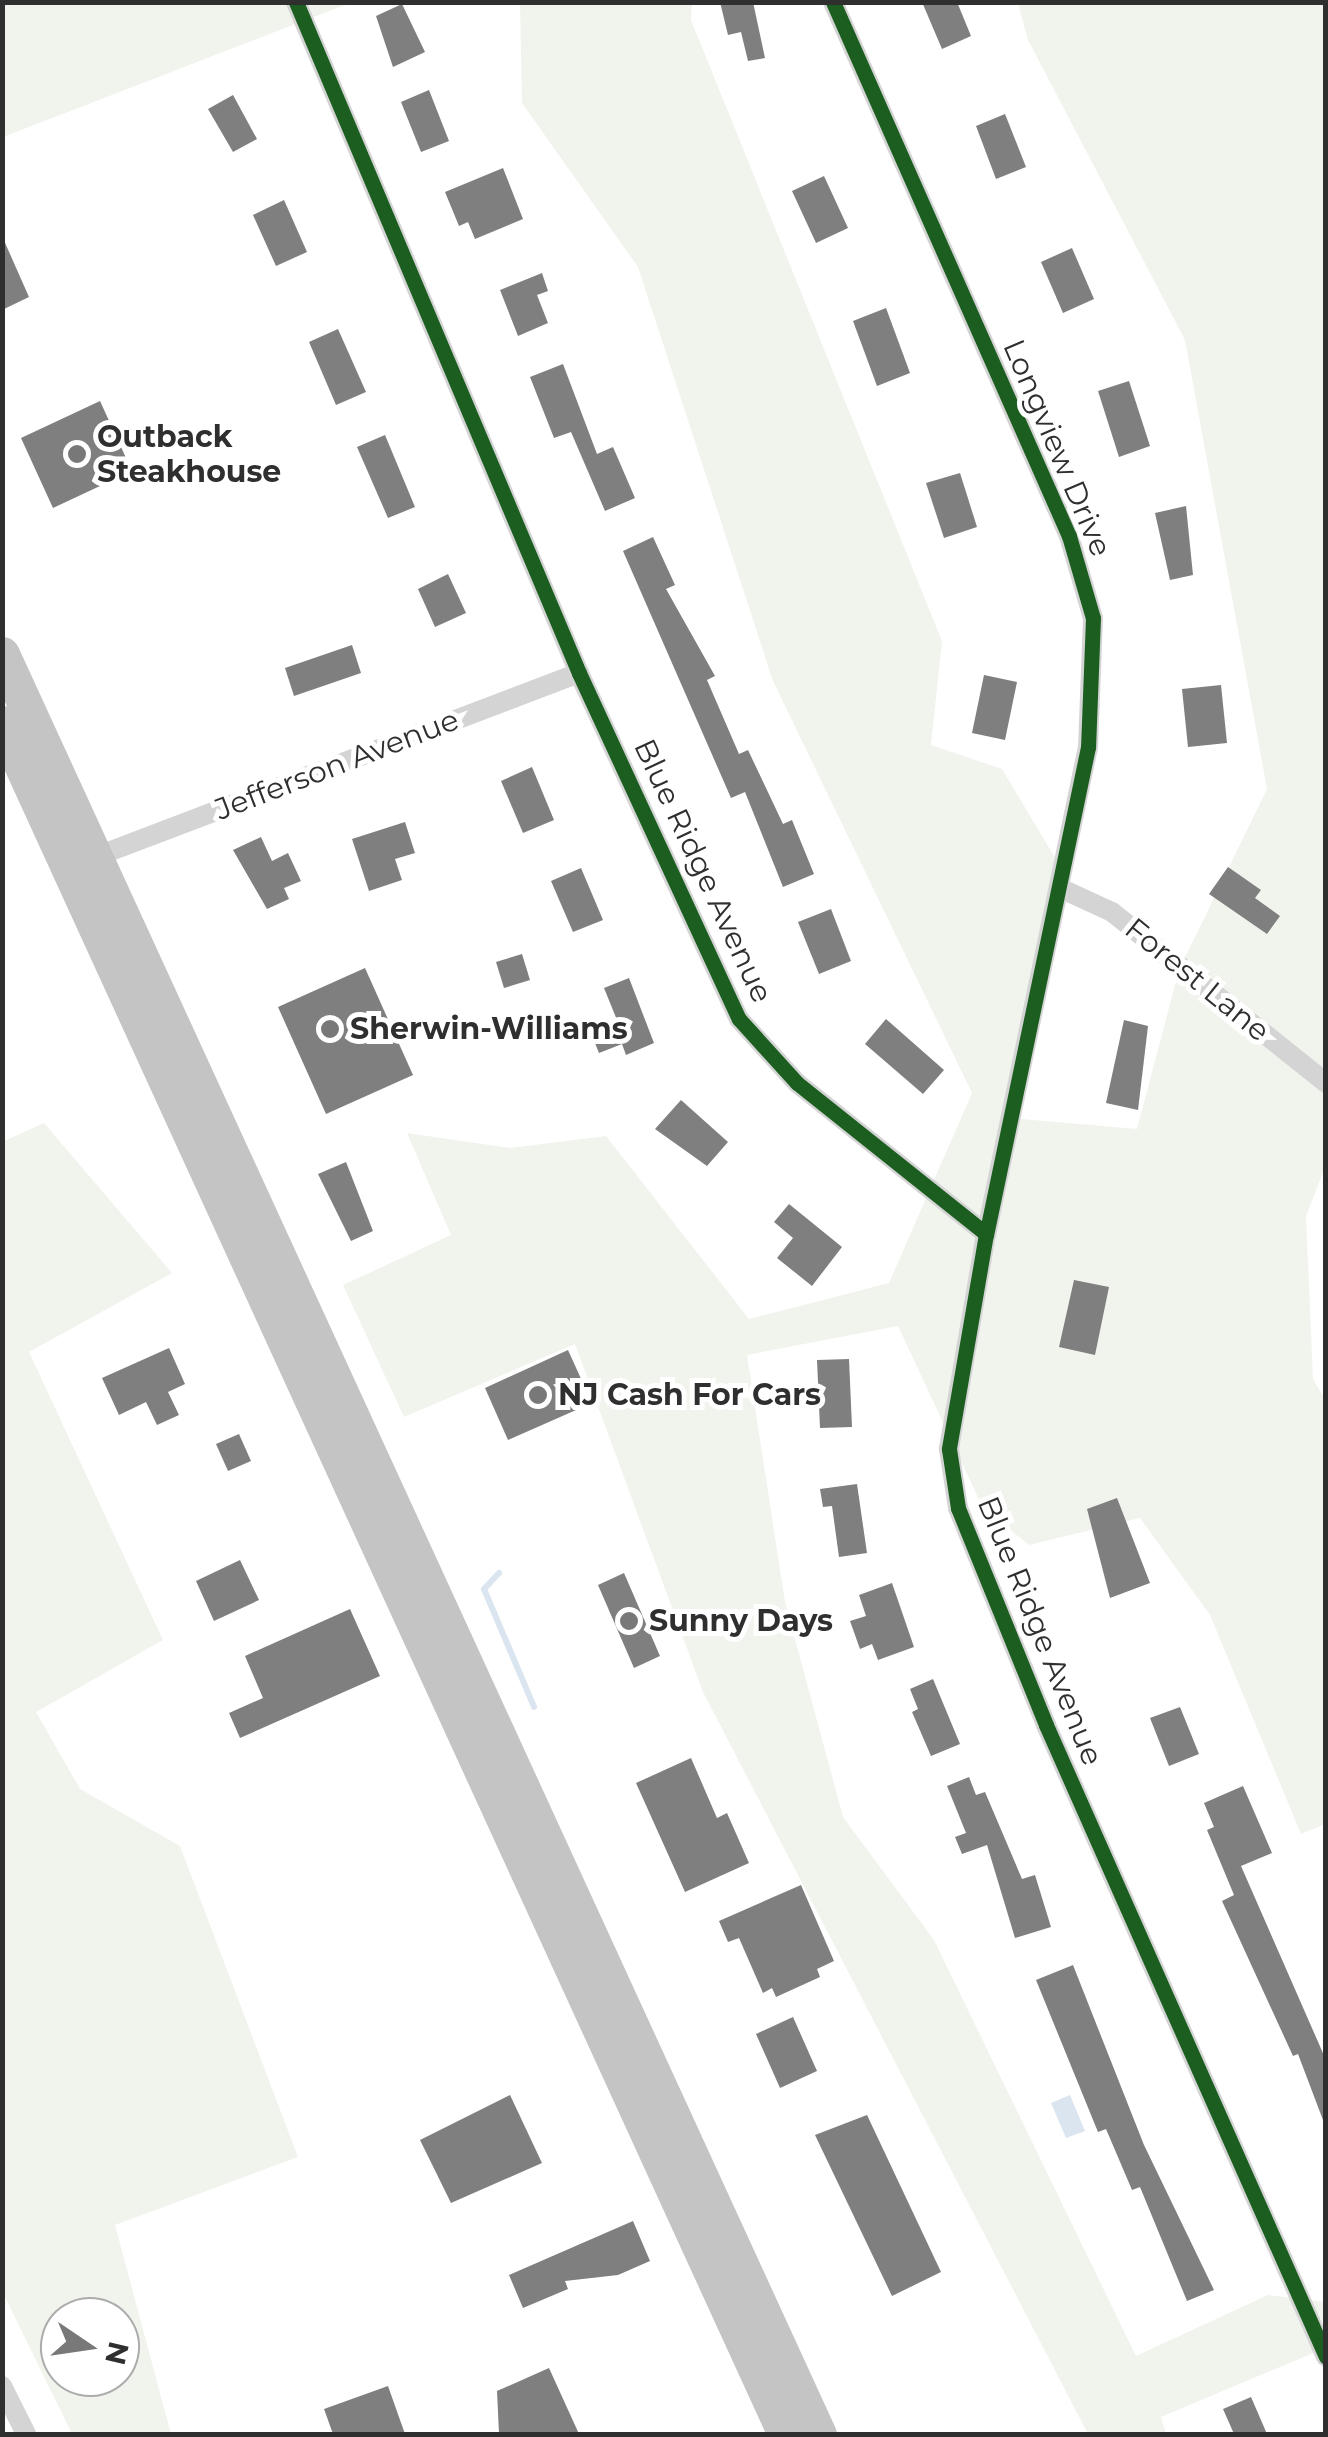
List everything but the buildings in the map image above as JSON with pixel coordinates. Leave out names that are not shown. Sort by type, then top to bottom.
[{"type":"highway","points":[[2,654],[819,2434]]},
{"type":"highway","points":[[2,723],[785,2434]]},
{"type":"highway","points":[[753,2369],[763,2434]]},
{"type":"street","name":"Blue Ridge Avenue","points":[[296,2],[580,673],[739,1019],[798,1083],[986,1234],[949,1449],[958,1508],[1046,1725],[1326,2357]]},
{"type":"street","name":"Longview Drive","points":[[834,2],[1069,536],[1088,593],[1094,698],[1062,889],[986,1234]]},
{"type":"street","name":"Jefferson Avenue","points":[[95,857],[580,673]]},
{"type":"street","name":"Forest Lane","points":[[1062,889],[1112,912],[1326,1083]]},
{"type":"street","points":[[2,2386],[26,2434]]},
{"type":"shaded area","points":[[3,3],[350,3],[3,137]]},
{"type":"shaded area","points":[[520,3],[692,3],[691,20],[942,641],[931,745],[1002,769],[1057,861],[1011,1118],[1137,1129],[1179,970],[1267,789],[1185,340],[1028,40],[1018,3],[1325,3],[1326,1165],[1306,1216],[1313,1379],[1326,1401],[1325,1824],[1301,1834],[1210,1615],[1140,1518],[1029,1545],[983,1508],[898,1326],[747,1355],[785,1602],[843,1817],[934,1940],[1136,2356],[1268,2295],[1325,2302],[1325,2348],[1161,2417],[1166,2434],[1088,2434],[703,1692],[575,1344],[404,1417],[343,1285],[451,1235],[407,1133],[510,1148],[606,1136],[749,1319],[889,1283],[972,1093],[773,681],[638,267],[522,103]]},
{"type":"shaded area","points":[[44,1123],[172,1273],[29,1352],[163,1640],[36,1712],[80,1789],[180,1846],[298,2157],[115,2225],[134,2297],[40,2297],[40,2369],[3,2293],[2,1142]]},
{"type":"shaded area","points":[[1070,2095],[1085,2131],[1066,2138],[1051,2103]]},
{"type":"shaded area","points":[[140,2318],[171,2434],[72,2434],[54,2397],[140,2397]]},
{"type":"waterway","points":[[499,1573],[484,1589],[534,1707]]},
{"type":"cycle path","points":[[296,2],[579,673],[739,1019],[797,1083],[986,1234],[949,1449],[958,1508],[1046,1725],[1326,2357]]},
{"type":"cycle path","points":[[833,2],[1069,536],[1093,618],[1088,747],[986,1234]]},
{"type":"place","name":"Outback Steakhouse","points":[[77,454]]},
{"type":"place","name":"Sherwin-Williams","points":[[330,1029]]},
{"type":"place","name":"NJ Cash For Cars","points":[[538,1395]]},
{"type":"place","name":"Sunny Days","points":[[629,1621]]}]
